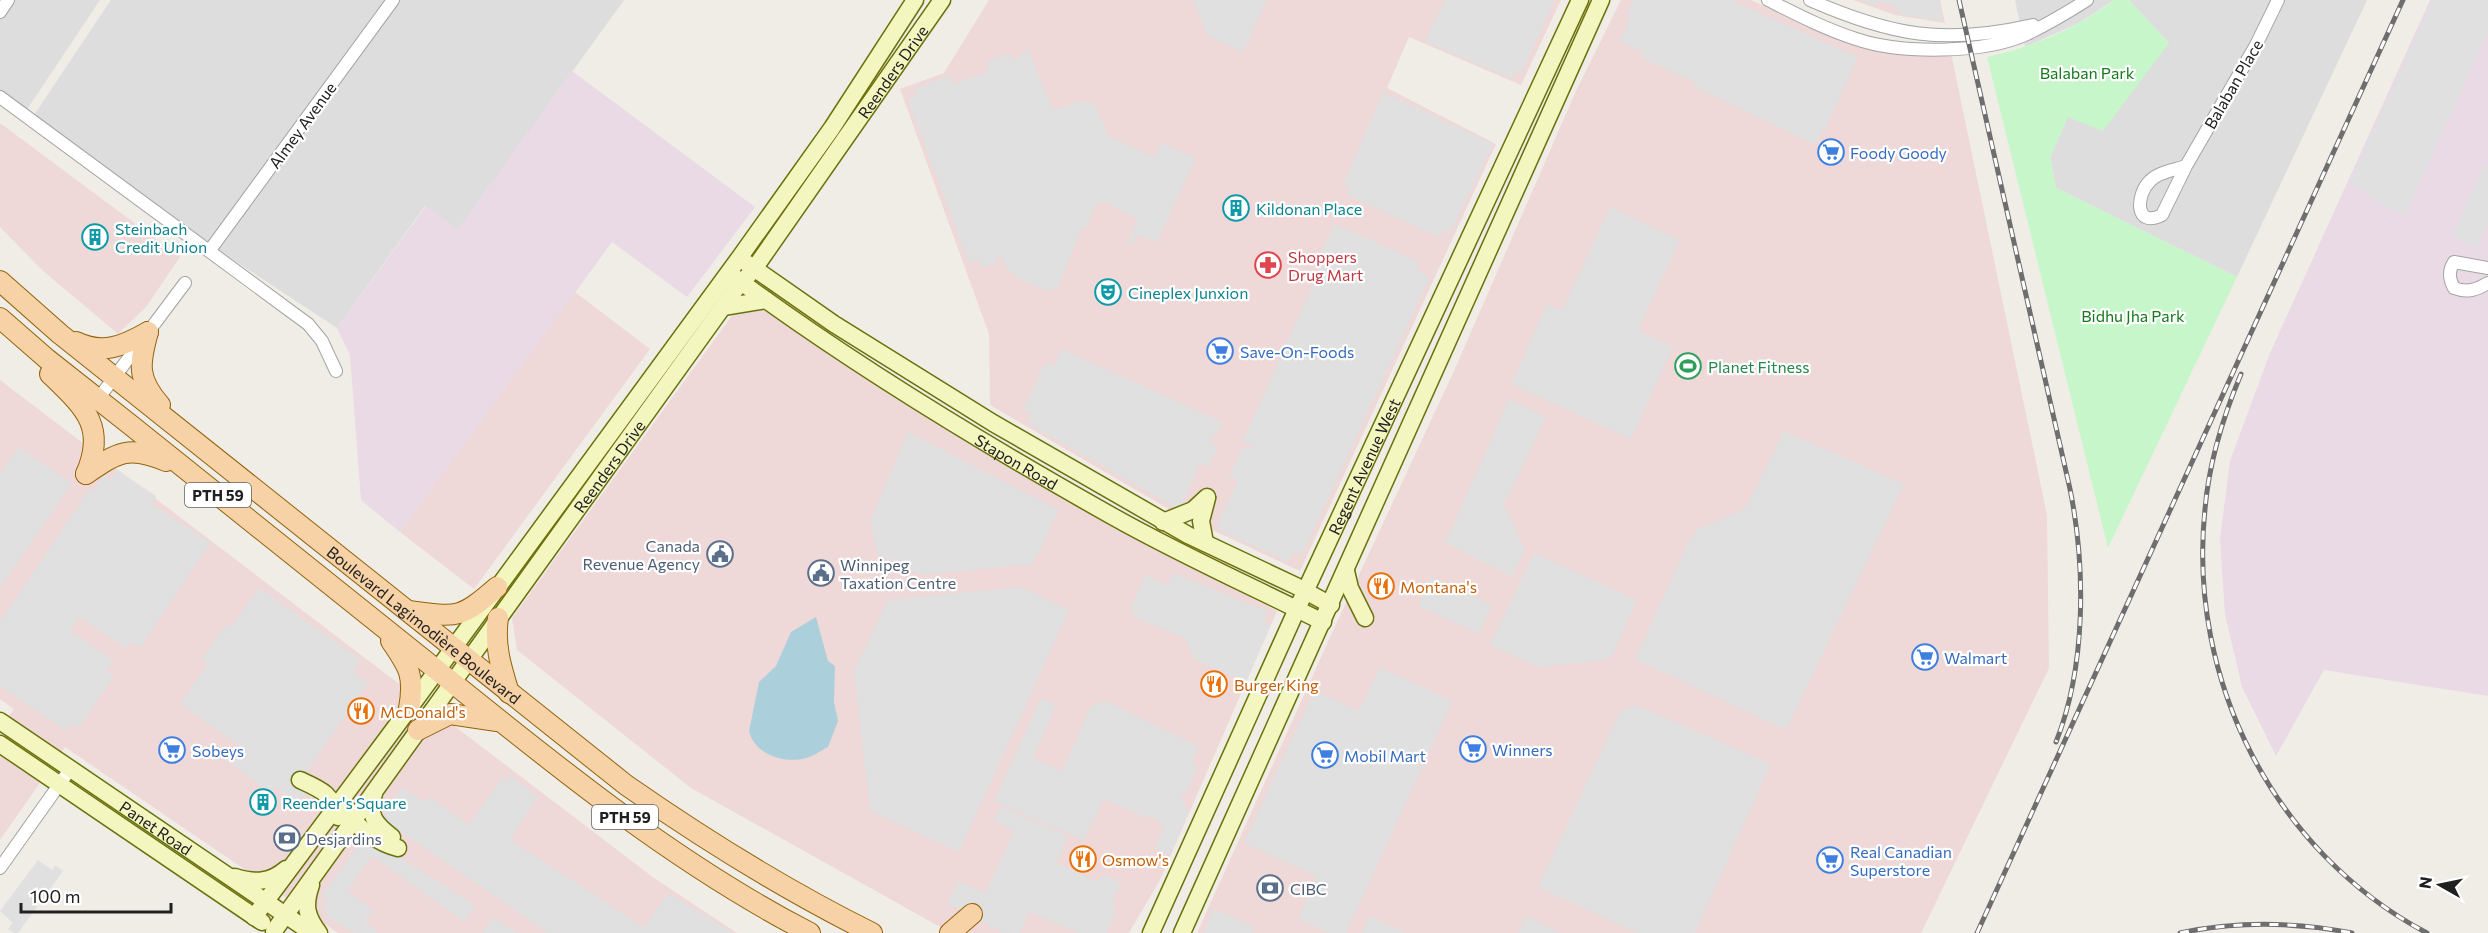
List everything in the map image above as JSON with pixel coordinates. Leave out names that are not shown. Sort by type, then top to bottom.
[{"type":"main road","name":"Boulevard Lagimodière Boulevard","points":[[0,281],[60,334],[626,785],[693,831],[773,881],[872,933]]},
{"type":"main road","name":"Boulevard Lagimodière Boulevard","points":[[0,318],[549,761],[660,842],[810,933]]},
{"type":"main road","points":[[60,334],[83,346],[103,350],[123,345],[148,332]]},
{"type":"main road","points":[[148,332],[141,357],[144,381],[153,397],[193,440]]},
{"type":"main road","points":[[28,342],[45,369],[86,414],[92,427],[95,452],[86,474],[111,457],[132,451],[152,455],[189,472]]},
{"type":"main road","points":[[405,610],[455,615],[470,610],[497,587]]},
{"type":"main road","points":[[498,618],[495,635],[499,662],[509,693]]},
{"type":"main road","points":[[377,622],[405,661],[412,676],[409,708]]},
{"type":"main road","points":[[418,730],[450,714],[500,722]]},
{"type":"main road","points":[[950,933],[972,914],[972,933]]},
{"type":"street","points":[[0,12],[8,0]]},
{"type":"street","name":"Almey Avenue","points":[[210,250],[393,0]]},
{"type":"street","name":"Reenders Drive","points":[[276,932],[316,871],[452,682],[461,653],[497,587],[723,307],[740,257],[831,128],[915,0]]},
{"type":"street","name":"Reenders Drive","points":[[254,917],[436,670],[461,653],[498,618],[627,426],[734,277],[754,269],[942,0]]},
{"type":"street","name":"Regent Avenue West","points":[[1151,933],[1297,609],[1580,0]]},
{"type":"street","name":"Regent Avenue West","points":[[1182,933],[1601,0]]},
{"type":"street","points":[[1768,0],[1855,39],[1882,46],[1920,50],[2000,42],[2026,34],[2087,0]]},
{"type":"street","points":[[1810,0],[1864,22],[1906,33],[1956,36],[1999,33],[2051,20]]},
{"type":"street","name":"Balaban Place","points":[[2186,166],[2155,177],[2149,182],[2139,203],[2140,211],[2145,217],[2154,219],[2162,215],[2186,166],[2256,45],[2278,0]]},
{"type":"street","points":[[1546,74],[1565,81]]},
{"type":"street","points":[[0,96],[308,324],[322,341],[336,371]]},
{"type":"street","points":[[1526,117],[1540,112],[1555,102]]},
{"type":"street","points":[[1516,140],[1528,162]]},
{"type":"street","points":[[1476,228],[1478,248],[1485,262]]},
{"type":"street","name":"Stapon Road","points":[[740,257],[834,324],[993,423],[1123,496],[1188,536],[1331,604]]},
{"type":"street","points":[[1461,258],[1471,290]]},
{"type":"street","points":[[2488,268],[2454,262],[2449,275],[2454,288],[2464,291],[2480,288],[2488,283]]},
{"type":"street","name":"Stapon Road","points":[[734,277],[823,341],[982,441],[1113,517],[1323,622]]},
{"type":"street","points":[[98,399],[185,283]]},
{"type":"street","points":[[723,307],[766,300]]},
{"type":"street","points":[[982,441],[993,423]]},
{"type":"street","points":[[1113,517],[1123,496]]},
{"type":"street","points":[[1163,522],[1193,510],[1207,497],[1201,521],[1205,543]]},
{"type":"street","points":[[1172,547],[1188,536]]},
{"type":"street","points":[[1346,571],[1350,588],[1365,618]]},
{"type":"street","name":"Panet Road","points":[[0,721],[312,933]]},
{"type":"street","points":[[375,791],[371,806],[372,817],[379,827],[392,837],[398,848],[389,845],[353,821],[350,814],[352,801],[387,750],[394,729]]},
{"type":"street","name":"Panet Road","points":[[0,744],[276,932]]},
{"type":"street","points":[[1228,764],[1254,775]]},
{"type":"street","points":[[0,868],[71,768]]},
{"type":"street","points":[[314,836],[321,823],[320,806],[300,780],[320,789],[332,799],[338,822],[336,832],[316,871],[306,904],[307,914],[320,933]]},
{"type":"street","points":[[224,873],[264,882],[277,877],[296,861]]},
{"type":"shaded area","points":[[0,0],[100,0],[20,120],[0,104]]},
{"type":"shaded area","points":[[111,0],[624,0],[458,230],[425,206],[337,328],[212,246],[34,115]]},
{"type":"shaded area","points":[[989,0],[1561,0],[1521,85],[1409,37],[1387,88],[1496,144],[1300,571],[1172,511],[990,405],[989,334],[900,89],[944,73]]},
{"type":"shaded area","points":[[1193,0],[1267,0],[1243,53],[1207,35]]},
{"type":"shaded area","points":[[1445,0],[1555,0],[1521,74],[1515,72],[1512,79],[1425,41]]},
{"type":"shaded area","points":[[1621,0],[1751,0],[1804,25],[1870,47],[1951,53],[2047,515],[2049,668],[1921,933],[1197,933],[1331,635],[1454,371],[1576,91]]},
{"type":"shaded area","points":[[1633,0],[1731,0],[1858,57],[1816,145],[1693,86],[1695,82],[1641,58],[1643,52],[1619,42],[1629,22],[1628,10]]},
{"type":"shaded area","points":[[1853,0],[1940,0],[1945,23],[1895,15]]},
{"type":"shaded area","points":[[1862,0],[1939,0],[1943,21],[1904,15],[1897,13],[1897,7],[1878,1],[1875,6]]},
{"type":"shaded area","points":[[2015,0],[2114,0],[2079,23],[2025,47]]},
{"type":"shaded area","points":[[2129,0],[2367,0],[2237,277],[2056,188],[2050,157],[2068,116],[2169,43]]},
{"type":"shaded area","points":[[2430,0],[2488,0],[2488,696],[2324,670],[2276,756],[2242,687],[2225,614],[2220,539],[2230,461],[2270,353]]},
{"type":"shaded area","points":[[2433,0],[2488,0],[2488,32],[2405,215],[2368,198],[2367,193],[2349,184]]},
{"type":"shaded area","points":[[1028,49],[1052,108],[1057,109],[1079,101],[1090,102],[1097,107],[1108,136],[1153,157],[1162,143],[1196,158],[1157,242],[1136,235],[1132,246],[1127,244],[1138,218],[1106,202],[1097,203],[1086,229],[1082,228],[1058,287],[1053,290],[1045,290],[1015,277],[1000,254],[996,255],[998,263],[981,268],[978,259],[969,264],[908,100],[916,96],[914,89],[950,75],[953,84],[989,71],[986,62],[1009,53],[1013,62]]},
{"type":"shaded area","points":[[572,71],[755,207],[687,297],[612,242],[400,532],[361,500],[350,355],[337,328],[426,206],[458,229]]},
{"type":"shaded area","points":[[1383,92],[1493,144],[1450,233],[1442,231],[1438,237],[1347,195],[1350,187],[1343,184]]},
{"type":"shaded area","points":[[0,123],[180,257],[146,307],[118,334],[41,269],[0,227]]},
{"type":"shaded area","points":[[2484,165],[2488,167],[2488,223],[2477,248],[2452,236]]},
{"type":"shaded area","points":[[1610,207],[1680,240],[1638,330],[1673,347],[1631,439],[1511,384],[1547,304],[1562,310]]},
{"type":"shaded area","points":[[1335,224],[1420,262],[1417,268],[1419,272],[1430,277],[1302,555],[1293,552],[1289,562],[1219,530],[1220,527],[1217,525],[1238,481],[1229,477],[1242,447],[1252,450],[1253,447],[1242,443],[1320,269],[1315,265]]},
{"type":"shaded area","points":[[575,292],[650,349],[474,589],[400,532]]},
{"type":"shaded area","name":"Winnipeg Taxation Centre","points":[[762,300],[1154,547],[1277,611],[1160,880],[1129,933],[951,933],[691,788],[517,650],[512,618],[739,306]]},
{"type":"shaded area","points":[[1061,349],[1223,422],[1210,443],[1218,447],[1209,467],[1200,463],[1180,510],[1027,423],[1032,415],[1023,410],[1045,363],[1054,367]]},
{"type":"shaded area","points":[[0,380],[654,878],[737,933],[338,933],[65,747],[0,840],[0,728],[14,709],[0,699]]},
{"type":"shaded area","points":[[1509,399],[1546,417],[1504,505],[1525,550],[1512,577],[1445,543]]},
{"type":"shaded area","points":[[1784,431],[1904,484],[1786,730],[1635,659],[1688,543],[1698,529],[1745,509]]},
{"type":"shaded area","points":[[908,432],[1059,510],[1033,564],[923,575],[877,554],[870,521]]},
{"type":"shaded area","points":[[19,447],[72,484],[0,588],[0,474]]},
{"type":"shaded area","points":[[117,470],[156,496],[152,504],[210,543],[140,648],[131,642],[126,649],[79,617],[70,631],[113,660],[106,671],[114,676],[79,728],[71,723],[66,731],[0,686],[0,622],[89,490],[92,492],[104,475],[111,480]]},
{"type":"shaded area","points":[[1534,553],[1637,600],[1613,654],[1605,660],[1539,667],[1490,645]]},
{"type":"shaded area","points":[[1174,573],[1268,612],[1264,621],[1271,625],[1246,682],[1194,659],[1186,639],[1134,617],[1131,607],[1145,575],[1167,585]]},
{"type":"shaded area","points":[[1431,577],[1492,605],[1479,634],[1418,606]]},
{"type":"shaded area","points":[[1021,587],[1069,610],[959,852],[870,811],[854,671],[888,600]]},
{"type":"shaded area","points":[[259,588],[361,660],[353,672],[368,683],[297,786],[305,792],[297,803],[275,787],[271,793],[232,765],[243,748],[180,704],[207,665],[201,660],[226,624],[231,627]]},
{"type":"shaded area","points":[[1380,667],[1453,701],[1346,933],[1329,933],[1298,919],[1317,876],[1244,843],[1314,690],[1359,711]]},
{"type":"shaded area","points":[[1041,698],[1056,705],[1033,758],[1062,771],[1091,706],[1106,701],[1198,746],[1192,763],[1198,767],[1186,793],[1181,792],[1188,814],[1170,855],[1155,849],[1164,826],[1157,820],[1150,816],[1147,818],[1104,799],[1084,840],[994,801]]},
{"type":"shaded area","points":[[1636,705],[1771,764],[1695,933],[1637,933],[1538,887],[1620,711]]},
{"type":"shaded area","points":[[510,775],[537,797],[510,840],[644,927],[668,893],[733,933],[548,933],[381,818],[402,787],[424,802],[429,797],[469,825],[502,777],[508,781]]},
{"type":"shaded area","points":[[1000,806],[1068,836],[1056,863],[1099,882],[1103,874],[1121,883],[1113,899],[1115,914],[1107,933],[1079,933],[1029,912],[1020,933],[1004,933],[983,923],[982,917],[947,904],[958,881],[985,893],[1014,831],[994,821]]},
{"type":"shaded area","points":[[373,840],[475,905],[464,922],[372,856],[347,891],[374,911],[365,922],[379,933],[354,933],[329,918],[324,908],[328,901],[321,896],[362,841],[368,846]]},
{"type":"shaded area","points":[[38,860],[52,870],[55,865],[63,871],[18,933],[14,933],[8,929],[13,923],[0,911]]},
{"type":"shaded area","points":[[1214,909],[1255,927],[1252,933],[1203,933]]},
{"type":"shaded area","points":[[1370,916],[1406,933],[1362,933]]},
{"type":"shaded area","points":[[1526,916],[1561,933],[1518,933]]},
{"type":"shaded area","points":[[494,917],[517,933],[482,933]]},
{"type":"green space","name":"Bidhu Jha Park","points":[[2114,0],[2129,0],[2169,43],[2103,131],[2068,117],[2050,157],[2056,188],[2237,277],[2108,548],[1987,57],[2054,36],[2085,20]]},
{"type":"water","points":[[816,617],[828,661],[835,666],[834,702],[838,721],[828,747],[805,758],[794,760],[777,758],[762,751],[752,739],[749,731],[759,682],[776,666],[791,632]]},
{"type":"railway","points":[[1959,0],[2075,519],[2081,584],[2078,650],[2066,713],[2056,742]]},
{"type":"railway","points":[[1977,933],[2403,0]]},
{"type":"railway","points":[[2241,374],[2218,440],[2205,509],[2203,573],[2211,636],[2227,697],[2252,755],[2285,808],[2325,857],[2373,899],[2427,933]]},
{"type":"railway","points":[[2180,933],[2223,926],[2266,924],[2352,933]]},
{"type":"place","name":"Foody Goody","points":[[1831,152]]},
{"type":"place","name":"Kildonan Place","points":[[1236,208]]},
{"type":"place","name":"Steinbach Credit Union","points":[[95,237]]},
{"type":"place","name":"Shoppers Drug Mart","points":[[1268,265]]},
{"type":"place","name":"Cineplex Junxion","points":[[1108,292]]},
{"type":"place","name":"Save-On-Foods","points":[[1220,351]]},
{"type":"place","name":"Planet Fitness","points":[[1688,366]]},
{"type":"place","name":"Canada Revenue Agency","points":[[720,554]]},
{"type":"place","name":"Winnipeg Taxation Centre","points":[[821,573]]},
{"type":"place","name":"Montana's","points":[[1381,586]]},
{"type":"place","name":"Walmart","points":[[1925,657]]},
{"type":"place","name":"Burger King","points":[[1214,684]]},
{"type":"place","name":"McDonald's","points":[[361,711]]},
{"type":"place","name":"Winners","points":[[1473,749]]},
{"type":"place","name":"Sobeys","points":[[172,750]]},
{"type":"place","name":"Mobil Mart","points":[[1325,755]]},
{"type":"place","name":"Reender's Square","points":[[263,802]]},
{"type":"place","name":"Desjardins","points":[[287,838]]},
{"type":"place","name":"Osmow's","points":[[1083,859]]},
{"type":"place","name":"Real Canadian Superstore","points":[[1830,860]]},
{"type":"place","name":"CIBC","points":[[1270,888]]},
{"type":"park label","name":"Balaban Park","points":[[2087,72]]}]
